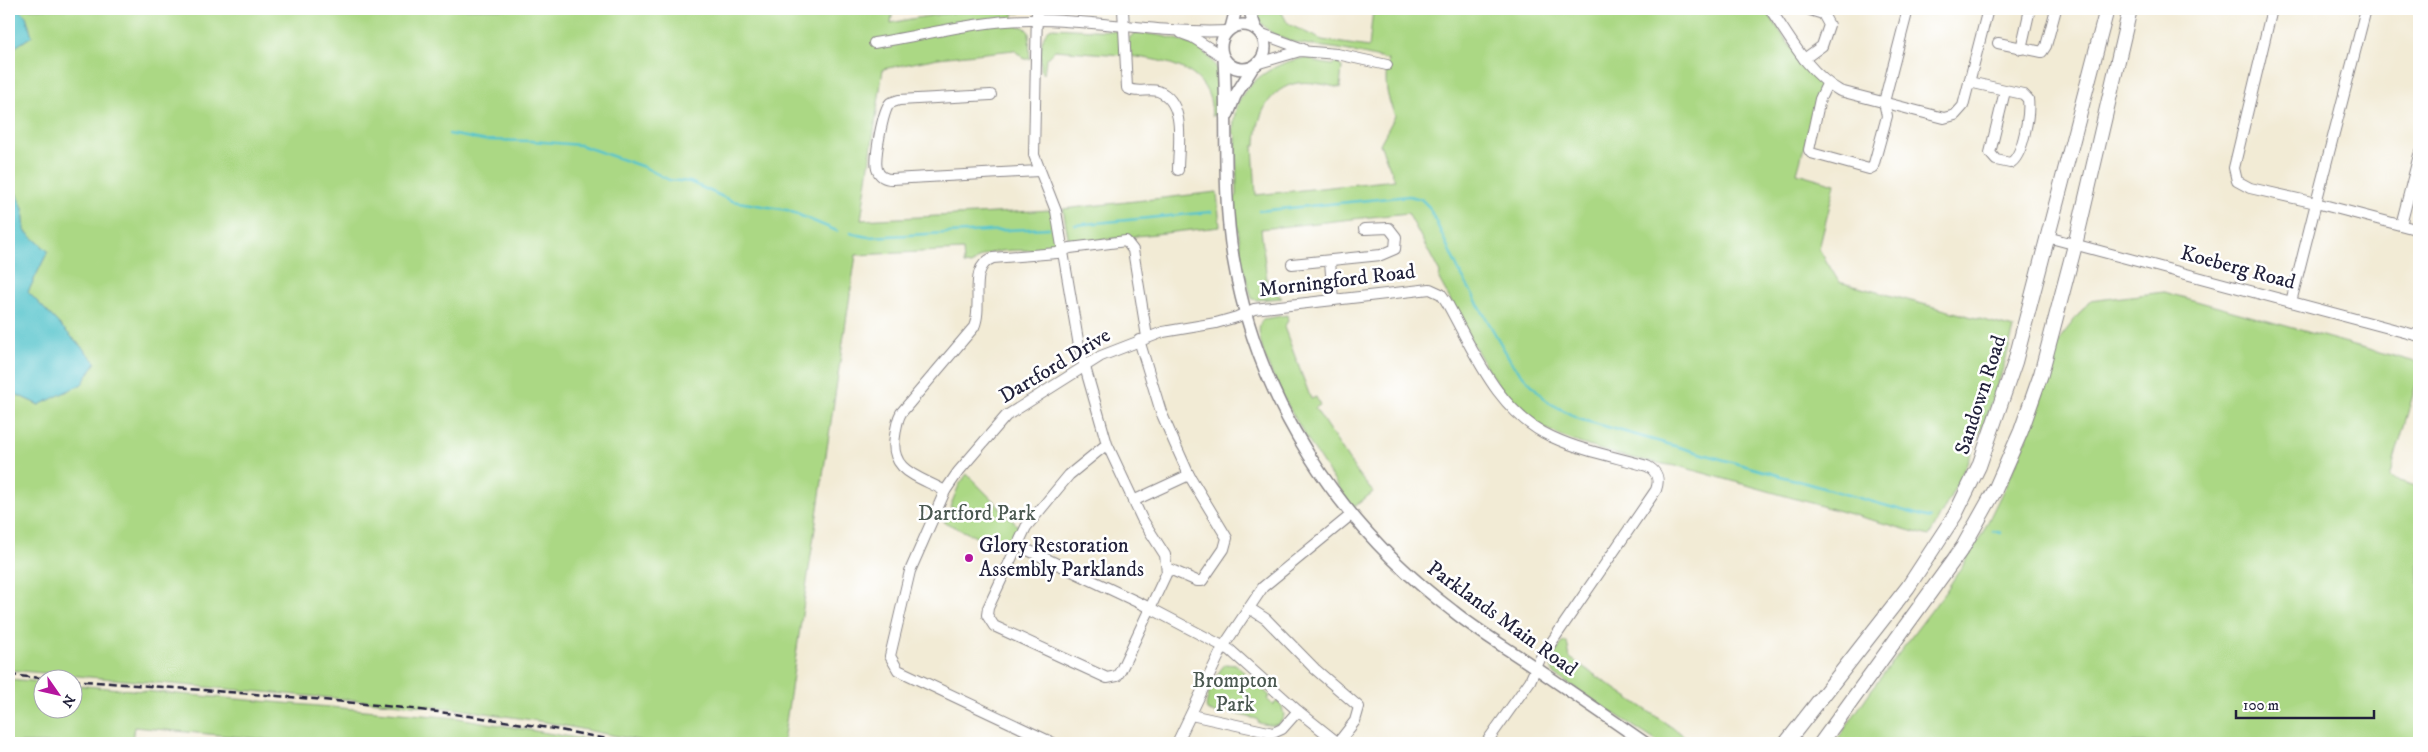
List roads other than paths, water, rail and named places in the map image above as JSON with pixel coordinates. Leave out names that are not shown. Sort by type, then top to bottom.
[{"type":"main road","name":"Sandown Road","points":[[1786,743],[1908,587],[1934,550],[1965,494],[1989,441],[2005,394],[2107,9]]},
{"type":"main road","points":[[1821,743],[1963,547],[1994,490],[2021,431],[2041,374],[2075,245],[2130,9]]},
{"type":"street","points":[[1037,9],[1033,125],[1034,155],[1056,211],[1079,346],[1107,444],[1133,501],[1165,556],[1167,568],[1122,670],[1110,678],[1104,678],[994,626],[988,618],[987,611],[1026,527],[1070,475],[1107,444]]},
{"type":"street","points":[[1122,9],[1127,88],[1132,91],[1156,90],[1173,103],[1178,117],[1178,170]]},
{"type":"street","points":[[1223,57],[1222,40],[1229,30],[1236,9]]},
{"type":"street","points":[[1249,9],[1266,49],[1256,65]]},
{"type":"street","points":[[1770,9],[1811,70],[1827,84],[1840,91],[1940,117],[1955,115],[1963,106],[1988,9]]},
{"type":"street","points":[[1827,84],[1820,99],[1809,150],[1811,153],[1869,169],[1873,167],[1887,116],[1884,102],[1908,9]]},
{"type":"street","points":[[2021,49],[2030,9]]},
{"type":"street","points":[[1998,43],[2039,52],[2045,50],[2056,9]]},
{"type":"street","points":[[2272,9],[2234,168],[2237,181],[2250,188],[2419,230]]},
{"type":"street","points":[[2291,302],[2366,9]]},
{"type":"street","points":[[1804,59],[1822,46],[1829,25],[1823,14],[1810,10]]},
{"type":"street","points":[[874,43],[1014,20],[1229,30],[1244,25],[1292,46],[1387,65]]},
{"type":"street","points":[[1160,28],[1192,37],[1223,57],[1237,69],[1300,51],[1321,52]]},
{"type":"street","name":"Parklands Main Road","points":[[1223,57],[1224,151],[1228,218],[1233,259],[1262,366],[1280,406],[1324,480],[1351,515],[1390,557],[1430,593],[1454,612],[1645,743]]},
{"type":"street","name":"Parklands Main Road","points":[[1224,151],[1229,110],[1241,85],[1256,65]]},
{"type":"street","points":[[1969,82],[2005,90],[2023,94],[2029,102],[2018,156],[2010,162],[1996,160],[1990,153],[2005,90]]},
{"type":"street","points":[[991,95],[899,100],[890,103],[884,113],[876,162],[878,172],[884,177],[892,179],[1039,171]]},
{"type":"street","points":[[2401,225],[2419,155]]},
{"type":"street","points":[[1292,264],[1381,255],[1395,249],[1396,237],[1389,228],[1364,229]]},
{"type":"street","name":"Koeberg Road","points":[[2047,237],[2419,336]]},
{"type":"street","points":[[945,491],[904,469],[898,463],[894,446],[899,416],[974,327],[979,311],[977,278],[982,265],[993,258],[1057,253],[1064,250],[1122,241],[1130,245],[1143,338],[1161,412],[1189,475],[1227,538],[1227,544],[1202,581],[1197,581],[1167,568]]},
{"type":"street","points":[[1330,261],[1333,300]]},
{"type":"street","name":"Morningford Road","points":[[1247,313],[1254,309],[1430,289],[1436,290],[1446,301],[1496,390],[1522,419],[1541,432],[1562,442],[1648,466],[1655,471],[1658,479],[1656,490],[1536,668]]},
{"type":"street","name":"Dartford Drive","points":[[1053,743],[898,670],[891,660],[890,652],[910,571],[945,491],[958,472],[1006,416],[1101,356],[1143,338],[1178,328],[1216,323],[1247,313]]},
{"type":"street","points":[[1133,501],[1189,475]]},
{"type":"street","points":[[1177,743],[1223,647],[1269,583],[1351,515]]},
{"type":"street","points":[[1017,544],[1150,608],[1223,647],[1240,659],[1298,711],[1338,743],[1355,721],[1359,707],[1315,669],[1266,619],[1250,608]]},
{"type":"street","points":[[1486,743],[1530,681],[1536,668]]},
{"type":"street","points":[[1191,715],[1273,733],[1282,729],[1298,711]]},
{"type":"water","points":[[9,9],[19,9],[26,16],[32,36],[9,51]]},
{"type":"water","points":[[9,178],[23,208],[25,231],[48,251],[28,292],[96,362],[82,384],[39,405],[9,391]]},
{"type":"waterway","points":[[449,134],[482,140],[532,141],[580,145],[644,167],[669,180],[690,182],[732,201],[787,210],[837,231]]},
{"type":"waterway","points":[[1259,211],[1409,196],[1421,199],[1429,207],[1459,271],[1513,365],[1548,402],[1579,419],[1930,518]]},
{"type":"waterway","points":[[1075,225],[1211,212]]},
{"type":"waterway","points":[[850,233],[868,237],[1049,228]]},
{"type":"waterway","points":[[1993,531],[2001,533]]},
{"type":"railway","points":[[9,675],[32,677]]},
{"type":"railway","points":[[82,681],[351,702],[489,719],[626,743]]},
{"type":"place","name":"Glory Restoration Assembly Parklands","points":[[969,558]]},
{"type":"park label","name":"Dartford Park","points":[[977,514]]},
{"type":"park label","name":"Brompton Park","points":[[1235,693]]}]
